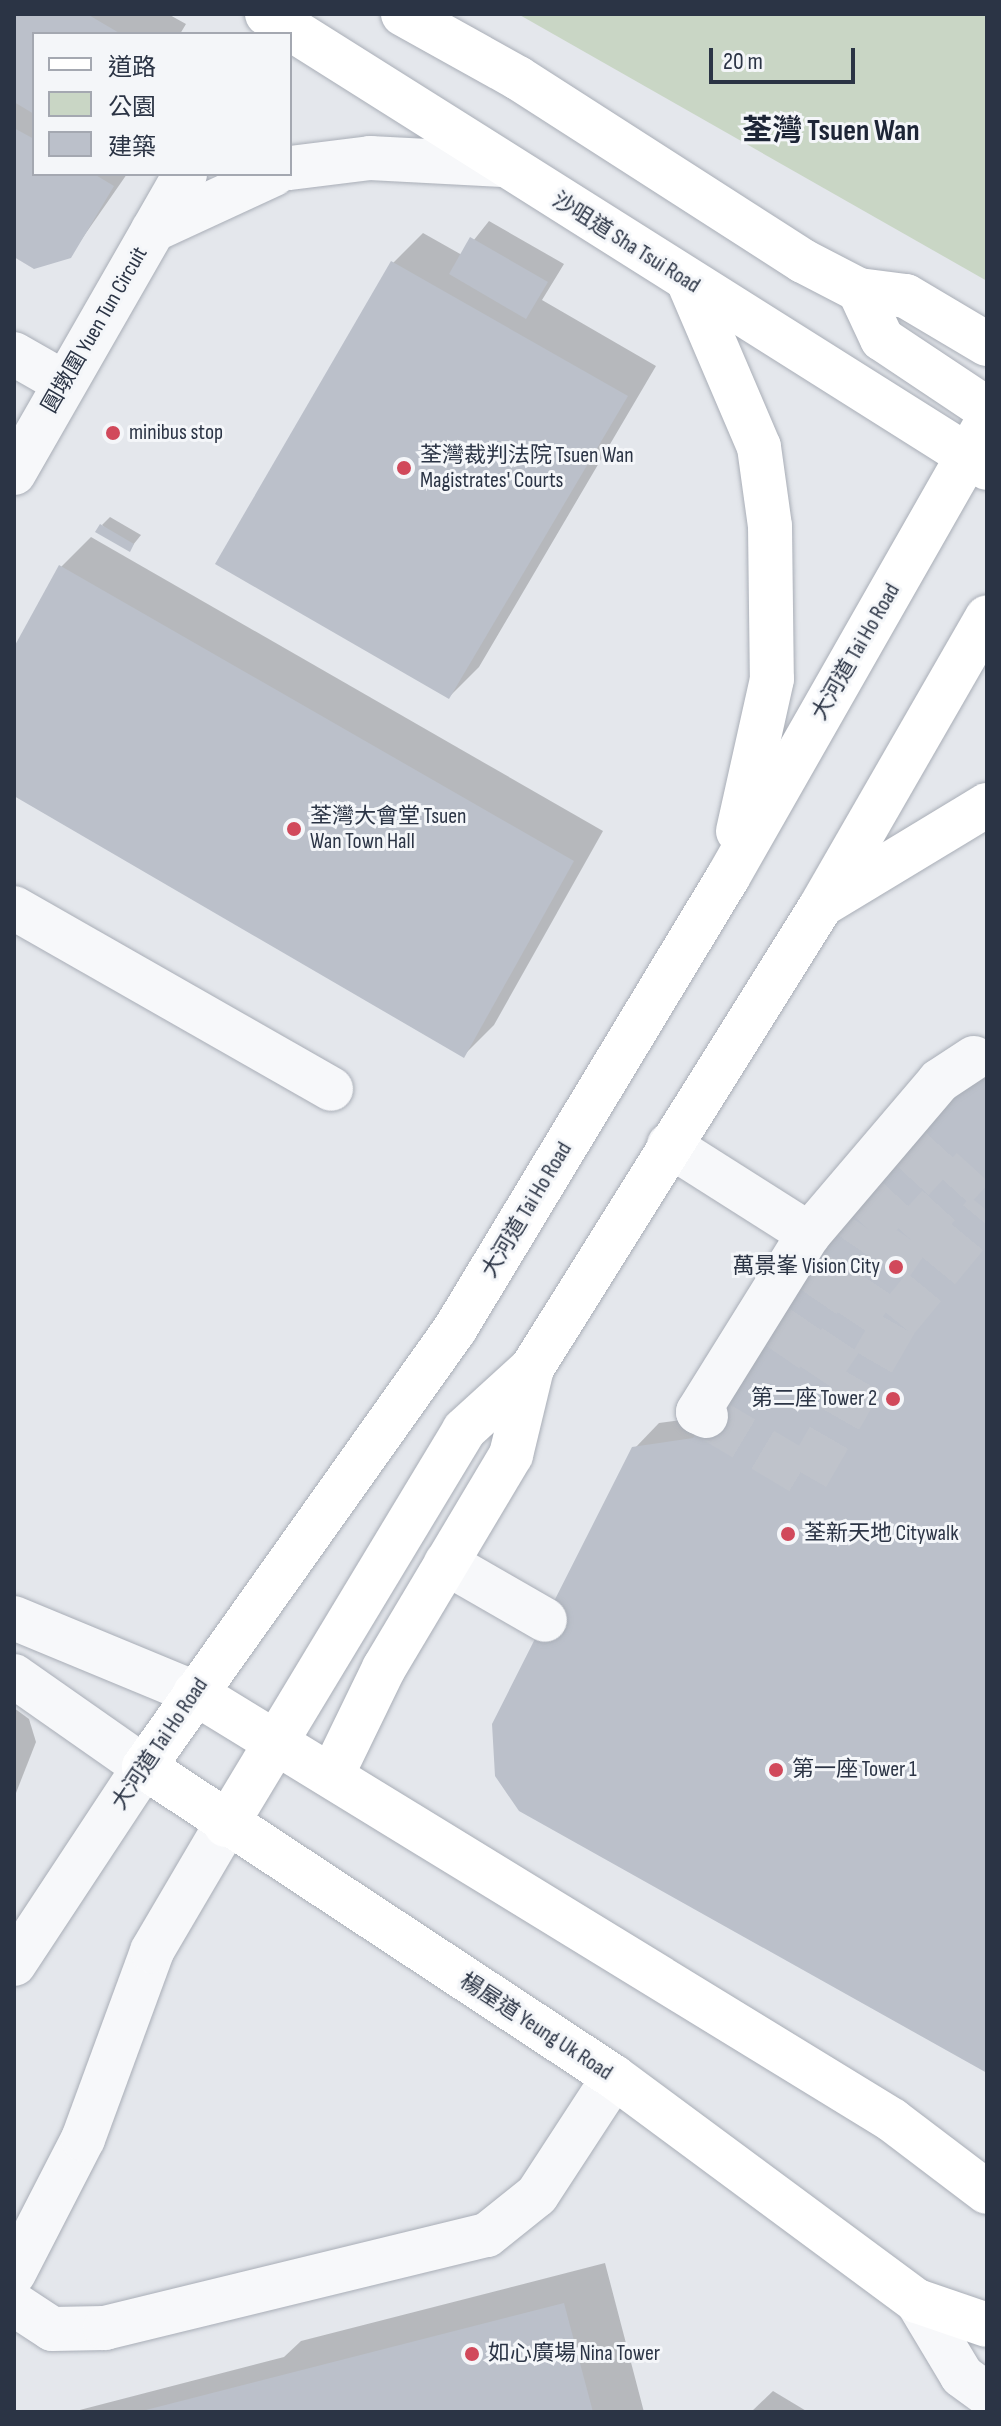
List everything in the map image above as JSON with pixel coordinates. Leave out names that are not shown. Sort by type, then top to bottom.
[{"type":"main road","points":[[403,14],[859,290],[906,296],[987,344]]},
{"type":"main road","name":"沙咀道 Sha Tsui Road","points":[[292,36],[689,283],[981,449]]},
{"type":"main road","points":[[689,283],[759,447],[770,526],[772,679],[728,877]]},
{"type":"main road","points":[[859,290],[882,339],[987,409]]},
{"type":"main road","name":"大河道 Tai Ho Road","points":[[144,1767],[455,1329],[728,877],[981,449]]},
{"type":"main road","points":[[226,1825],[275,1738],[464,1430],[532,1368],[821,906],[987,617]]},
{"type":"main road","points":[[821,906],[987,805]]},
{"type":"main road","points":[[333,1773],[384,1668],[511,1455],[532,1368]]},
{"type":"main road","points":[[195,1693],[333,1773],[892,2120],[987,2192]]},
{"type":"main road","name":"楊屋道 Yeung Uk Road","points":[[144,1767],[226,1825],[614,2077],[917,2301],[987,2325]]},
{"type":"street","points":[[292,168],[370,158],[503,165]]},
{"type":"street","name":"圓墩圍 Yuen Tun Circuit","points":[[14,473],[63,382],[184,176]]},
{"type":"street","name":"圓墩圍 Yuen Tun Circuit","points":[[153,230],[270,176]]},
{"type":"street","points":[[14,354],[63,382]]},
{"type":"street","points":[[14,908],[331,1089]]},
{"type":"street","points":[[706,1416],[698,1412],[750,1338],[809,1234],[910,1123],[939,1081],[974,1058]]},
{"type":"street","points":[[669,1145],[809,1234]]},
{"type":"street","points":[[446,1563],[545,1620]]},
{"type":"street","points":[[14,1618],[195,1693]]},
{"type":"street","points":[[14,1676],[144,1767]]},
{"type":"street","name":"大河道 Tai Ho Road","points":[[14,1964],[144,1767]]},
{"type":"street","points":[[226,1825],[152,1951],[83,2139],[15,2278],[52,2329],[105,2328],[487,2235],[537,2195],[614,2077]]},
{"type":"street","name":"楊屋道 Yeung Uk Road","points":[[917,2301],[962,2376],[987,2394]]},
{"type":"green space","points":[[518,14],[987,14],[987,281]]},
{"type":"building","points":[[14,14],[87,14],[118,32],[32,32],[32,113],[14,102]]},
{"type":"building","points":[[14,128],[32,138],[32,176],[97,176],[114,186],[71,258],[34,269],[14,257]]},
{"type":"building","points":[[470,237],[548,282],[526,319],[449,274]]},
{"type":"building","points":[[391,261],[628,396],[449,699],[215,564]]},
{"type":"building","points":[[100,524],[134,544],[130,552],[95,532]]},
{"type":"building","name":"荃灣大會堂 Tsuen Wan Town Hall","points":[[59,565],[574,861],[464,1058],[14,796],[14,647]]},
{"type":"building","name":"荃新天地 Citywalk","points":[[987,1047],[987,2073],[519,1811],[495,1776],[492,1724],[632,1447],[693,1438],[831,1235]]},
{"type":"building","name":"如心廣場 Nina Tower","points":[[564,2303],[593,2412],[142,2412],[142,2411]]},
{"type":"tunnel","points":[[781,1356],[868,1229],[943,1147]]},
{"type":"tunnel","points":[[816,1377],[909,1238],[973,1168]]},
{"type":"tunnel","points":[[706,1416],[807,1476],[896,1321],[987,1211]]},
{"type":"place","name":"minibus stop","points":[[113,433]]},
{"type":"place","name":"荃灣裁判法院 Tsuen Wan Magistrates' Courts","points":[[404,468]]},
{"type":"place","name":"荃灣大會堂 Tsuen Wan Town Hall","points":[[294,829]]},
{"type":"place","name":"萬景峯 Vision City","points":[[896,1267]]},
{"type":"place","name":"第二座 Tower 2","points":[[893,1399]]},
{"type":"place","name":"荃新天地 Citywalk","points":[[788,1534]]},
{"type":"place","name":"第一座 Tower 1","points":[[776,1770]]},
{"type":"place","name":"如心廣場 Nina Tower","points":[[472,2354]]},
{"type":"district","name":"荃灣 Tsuen Wan","points":[[831,131]]}]
